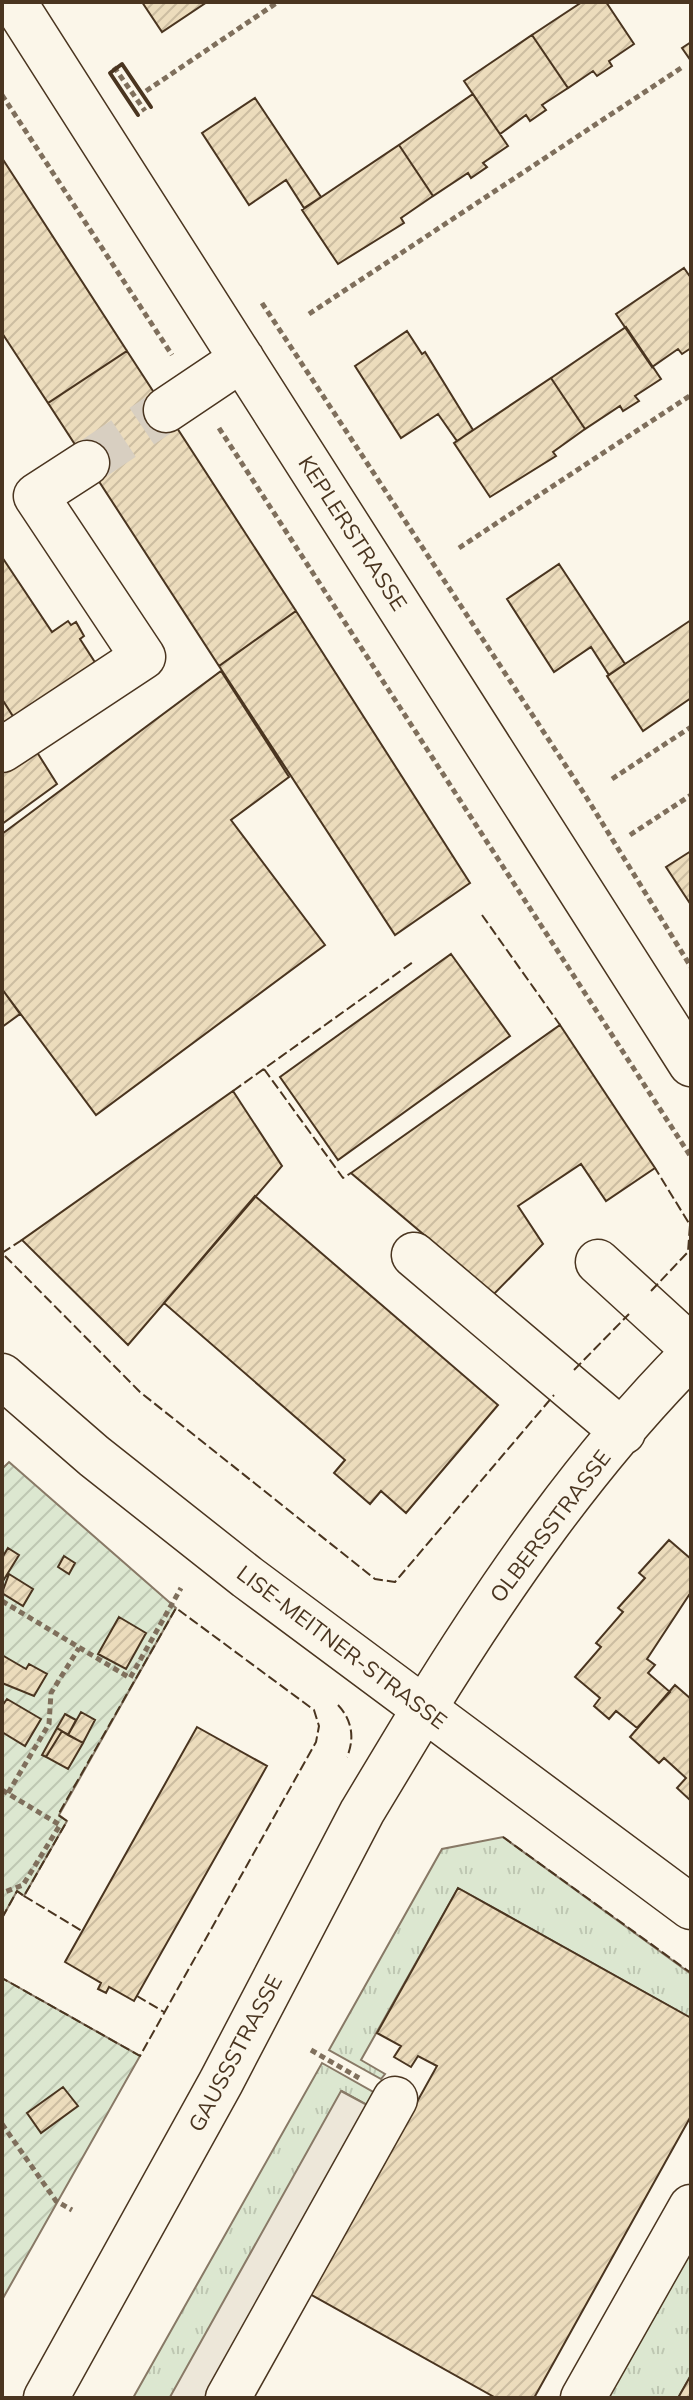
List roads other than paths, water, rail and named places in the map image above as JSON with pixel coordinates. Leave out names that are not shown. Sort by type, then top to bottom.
[{"type":"street","name":"KEPLERSTRASSE","points":[[14,2],[691,1064]]},
{"type":"street","points":[[180,400],[242,359]]},
{"type":"street","points":[[2,750],[143,657],[36,496],[87,463]]},
{"type":"street","points":[[414,1255],[623,1432]]},
{"type":"street","points":[[598,1262],[691,1347]]},
{"type":"street","name":"OLBERSSTRASSE","points":[[424,1709],[527,1550],[623,1432],[691,1355]]},
{"type":"street","name":"LISE-MEITNER-STRASSE","points":[[5,1385],[247,1577],[691,1907]]},
{"type":"street","name":"GAUSSSTRASSE","points":[[46,2398],[221,2082],[362,1812],[424,1709]]},
{"type":"street","points":[[228,2398],[395,2099]]},
{"type":"street","points":[[583,2398],[691,2207]]},
{"type":"tunnel","points":[[87,463],[166,410]]}]
